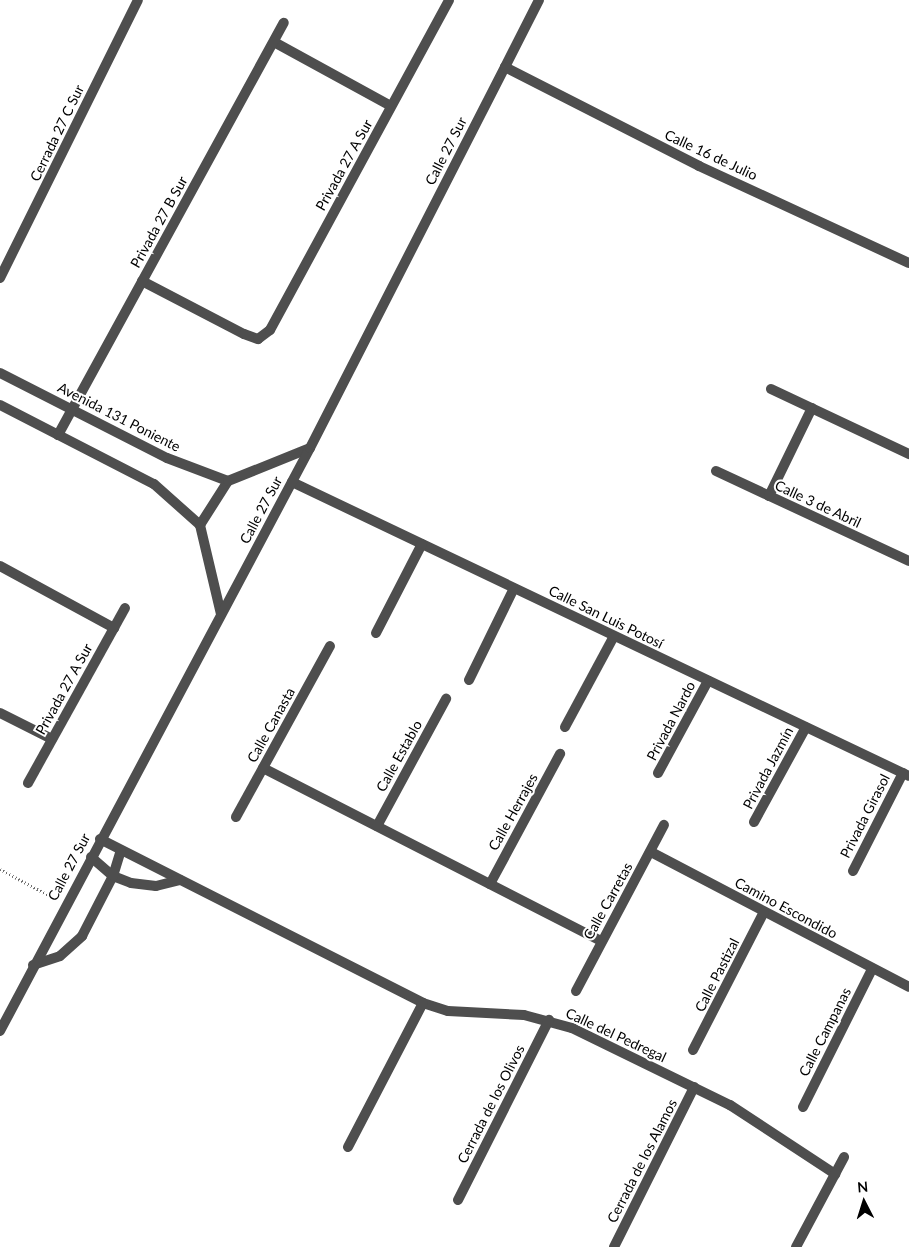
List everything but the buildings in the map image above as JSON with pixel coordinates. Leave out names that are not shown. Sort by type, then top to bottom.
[{"type":"street","name":"Cerrada 27 C Sur","points":[[0,278],[138,0]]},
{"type":"street","name":"Privada 27 A Sur","points":[[142,281],[258,339],[270,330],[449,0]]},
{"type":"street","name":"Calle 27 Sur","points":[[0,1031],[33,965],[310,448],[539,0]]},
{"type":"street","name":"Privada 27 B Sur","points":[[58,435],[284,23]]},
{"type":"street","points":[[274,42],[391,106]]},
{"type":"street","name":"Calle 16 de Julio","points":[[505,67],[699,166],[909,263]]},
{"type":"street","name":"Avenida 131 Poniente","points":[[0,373],[167,458],[228,481]]},
{"type":"street","points":[[771,389],[909,454]]},
{"type":"street","points":[[0,405],[154,484],[200,524],[221,614]]},
{"type":"street","points":[[769,496],[812,408]]},
{"type":"street","points":[[200,524],[228,481],[310,448]]},
{"type":"street","name":"Calle 3 de Abril","points":[[716,471],[909,561]]},
{"type":"street","name":"Calle San Luis Potosí","points":[[292,482],[906,775]]},
{"type":"street","points":[[376,633],[422,544]]},
{"type":"street","points":[[0,566],[114,628]]},
{"type":"street","points":[[469,680],[514,588]]},
{"type":"street","name":"Privada 27 A Sur","points":[[28,783],[125,608]]},
{"type":"street","points":[[565,727],[614,636]]},
{"type":"street","name":"Calle Canasta","points":[[236,817],[330,646]]},
{"type":"street","name":"Privada Nardo","points":[[658,774],[708,681]]},
{"type":"street","name":"Calle Establo","points":[[377,826],[446,699]]},
{"type":"street","points":[[0,713],[52,739]]},
{"type":"street","name":"Privada Jazmín","points":[[754,822],[806,727]]},
{"type":"street","name":"Calle Herrajes","points":[[490,884],[560,754]]},
{"type":"street","points":[[263,768],[601,941]]},
{"type":"street","name":"Privada Girasol","points":[[852,871],[906,775]]},
{"type":"street","name":"Calle Carretas","points":[[576,991],[664,825]]},
{"type":"street","name":"Calle del Pedregal","points":[[100,839],[423,1003],[448,1011],[524,1015],[549,1020],[572,1028],[730,1105],[835,1174]]},
{"type":"street","points":[[33,965],[60,956],[72,948],[82,936],[113,876],[121,850]]},
{"type":"street","name":"Camino Escondido","points":[[651,852],[909,988]]},
{"type":"street","points":[[91,857],[113,876],[143,886],[180,880]]},
{"type":"street","name":"Calle Pastizal","points":[[694,1050],[764,912]]},
{"type":"street","name":"Calle Campanas","points":[[803,1107],[872,969]]},
{"type":"street","points":[[348,1147],[423,1003]]},
{"type":"street","name":"Cerrada de los Olivos","points":[[458,1200],[549,1020]]},
{"type":"street","name":"Cerrada de los Alamos","points":[[614,1247],[694,1087]]},
{"type":"street","points":[[796,1247],[844,1157]]},
{"type":"path","points":[[0,870],[65,905]]}]
